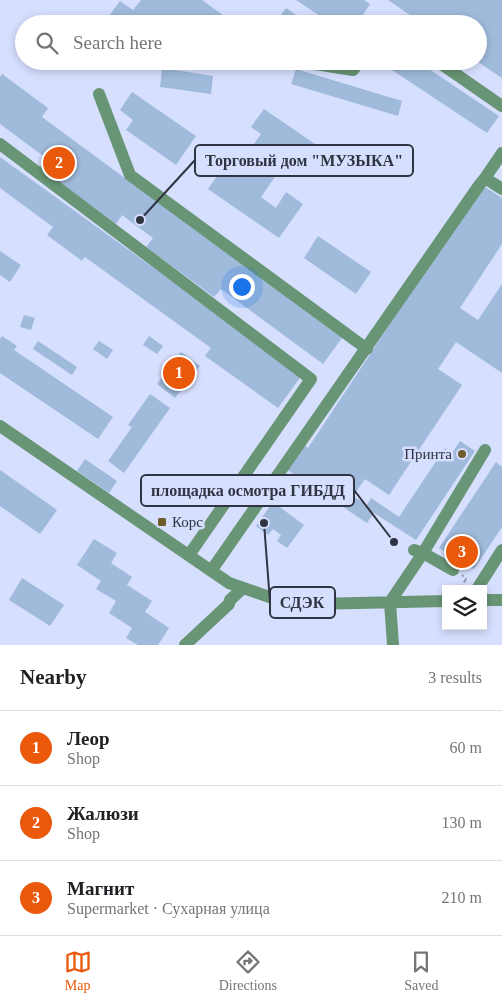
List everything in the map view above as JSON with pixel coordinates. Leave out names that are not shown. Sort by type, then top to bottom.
[{"type":"street","points":[[450,70],[502,106]]},
{"type":"street","points":[[99,94],[130,176],[367,349]]},
{"type":"street","points":[[0,144],[311,379],[188,555]]},
{"type":"street","points":[[211,571],[502,154]]},
{"type":"street","points":[[486,178],[502,189]]},
{"type":"street","points":[[0,426],[229,583],[278,600],[314,604],[442,601]]},
{"type":"street","points":[[393,645],[390,602],[418,552],[485,450]]},
{"type":"street","points":[[480,585],[502,550]]},
{"type":"street","points":[[418,552],[453,570]]},
{"type":"street","points":[[184,645],[229,604],[230,600],[243,588]]},
{"type":"street","points":[[487,600],[502,600]]},
{"type":"path","points":[[462,585],[466,578]]},
{"type":"building","points":[[141,0],[202,0],[223,15],[110,15],[120,1],[133,10]]},
{"type":"building","points":[[296,0],[364,0],[370,4],[363,15],[318,15]]},
{"type":"building","points":[[388,0],[502,0],[502,78],[487,68],[487,15],[410,15]]},
{"type":"building","points":[[286,8],[296,15],[281,15]]},
{"type":"building","points":[[162,70],[175,70],[213,76],[211,94],[160,87]]},
{"type":"building","points":[[296,70],[299,70],[402,101],[398,116],[291,84]]},
{"type":"building","points":[[392,70],[430,70],[499,116],[487,133]]},
{"type":"building","points":[[2,74],[48,108],[42,117],[342,338],[323,364],[221,289],[214,297],[146,247],[153,238],[122,215],[116,224],[40,167],[46,158],[0,124],[0,77]]},
{"type":"building","points":[[132,92],[196,136],[176,165],[126,130],[133,120],[120,110]]},
{"type":"building","points":[[264,109],[331,155],[318,174],[290,155],[261,197],[276,208],[286,192],[303,204],[279,238],[208,189],[222,169],[232,175],[261,134],[251,127]]},
{"type":"building","points":[[0,157],[302,375],[278,408],[205,356],[211,348],[85,257],[82,261],[47,235],[53,227],[0,188]]},
{"type":"building","points":[[482,185],[502,198],[502,244],[460,308],[478,320],[502,284],[502,373],[456,342],[438,369],[462,385],[389,495],[365,479],[353,496],[367,505],[371,498],[399,517],[445,448],[452,453],[460,441],[475,451],[416,540],[374,513],[367,523],[283,467],[300,442],[308,448]]},
{"type":"building","points":[[318,236],[371,272],[356,294],[304,258]]},
{"type":"building","points":[[0,251],[21,265],[10,282],[0,275]]},
{"type":"building","points":[[24,315],[35,318],[31,330],[20,327]]},
{"type":"building","points":[[2,336],[17,346],[14,350],[113,417],[98,439],[0,373],[0,339]]},
{"type":"building","points":[[149,336],[163,346],[157,354],[143,345]]},
{"type":"building","points":[[38,341],[77,367],[72,375],[33,349]]},
{"type":"building","points":[[99,341],[113,350],[107,359],[93,349]]},
{"type":"building","points":[[181,352],[200,366],[175,398],[157,384]]},
{"type":"building","points":[[150,394],[170,408],[124,473],[108,461],[132,427],[128,425]]},
{"type":"building","points":[[85,459],[117,481],[109,493],[77,471]]},
{"type":"building","points":[[496,462],[502,467],[502,527],[474,569],[439,548]]},
{"type":"building","points":[[0,470],[57,510],[40,534],[0,506]]},
{"type":"building","points":[[273,502],[304,525],[287,548],[277,541],[281,535],[273,529],[268,535],[256,526]]},
{"type":"building","points":[[94,539],[117,553],[111,563],[132,577],[127,585],[152,601],[145,612],[169,628],[158,645],[138,645],[126,638],[132,628],[109,613],[116,601],[96,589],[101,581],[77,565]]},
{"type":"building","points":[[22,578],[64,605],[50,626],[9,600]]},
{"type":"place","name":"Жалюзи","points":[[59,163]]},
{"type":"place","name":"Торговый дом \"МУЗЫКА\"","points":[[140,220]]},
{"type":"place","name":"Леор","points":[[179,373]]},
{"type":"place","name":"Принта","points":[[462,454]]},
{"type":"place","name":"Корс","points":[[162,522]]},
{"type":"place","name":"СДЭК","points":[[264,523]]},
{"type":"place","name":"площадка осмотра ГИБДД","points":[[394,542]]},
{"type":"place","name":"Магнит","points":[[462,552]]}]
